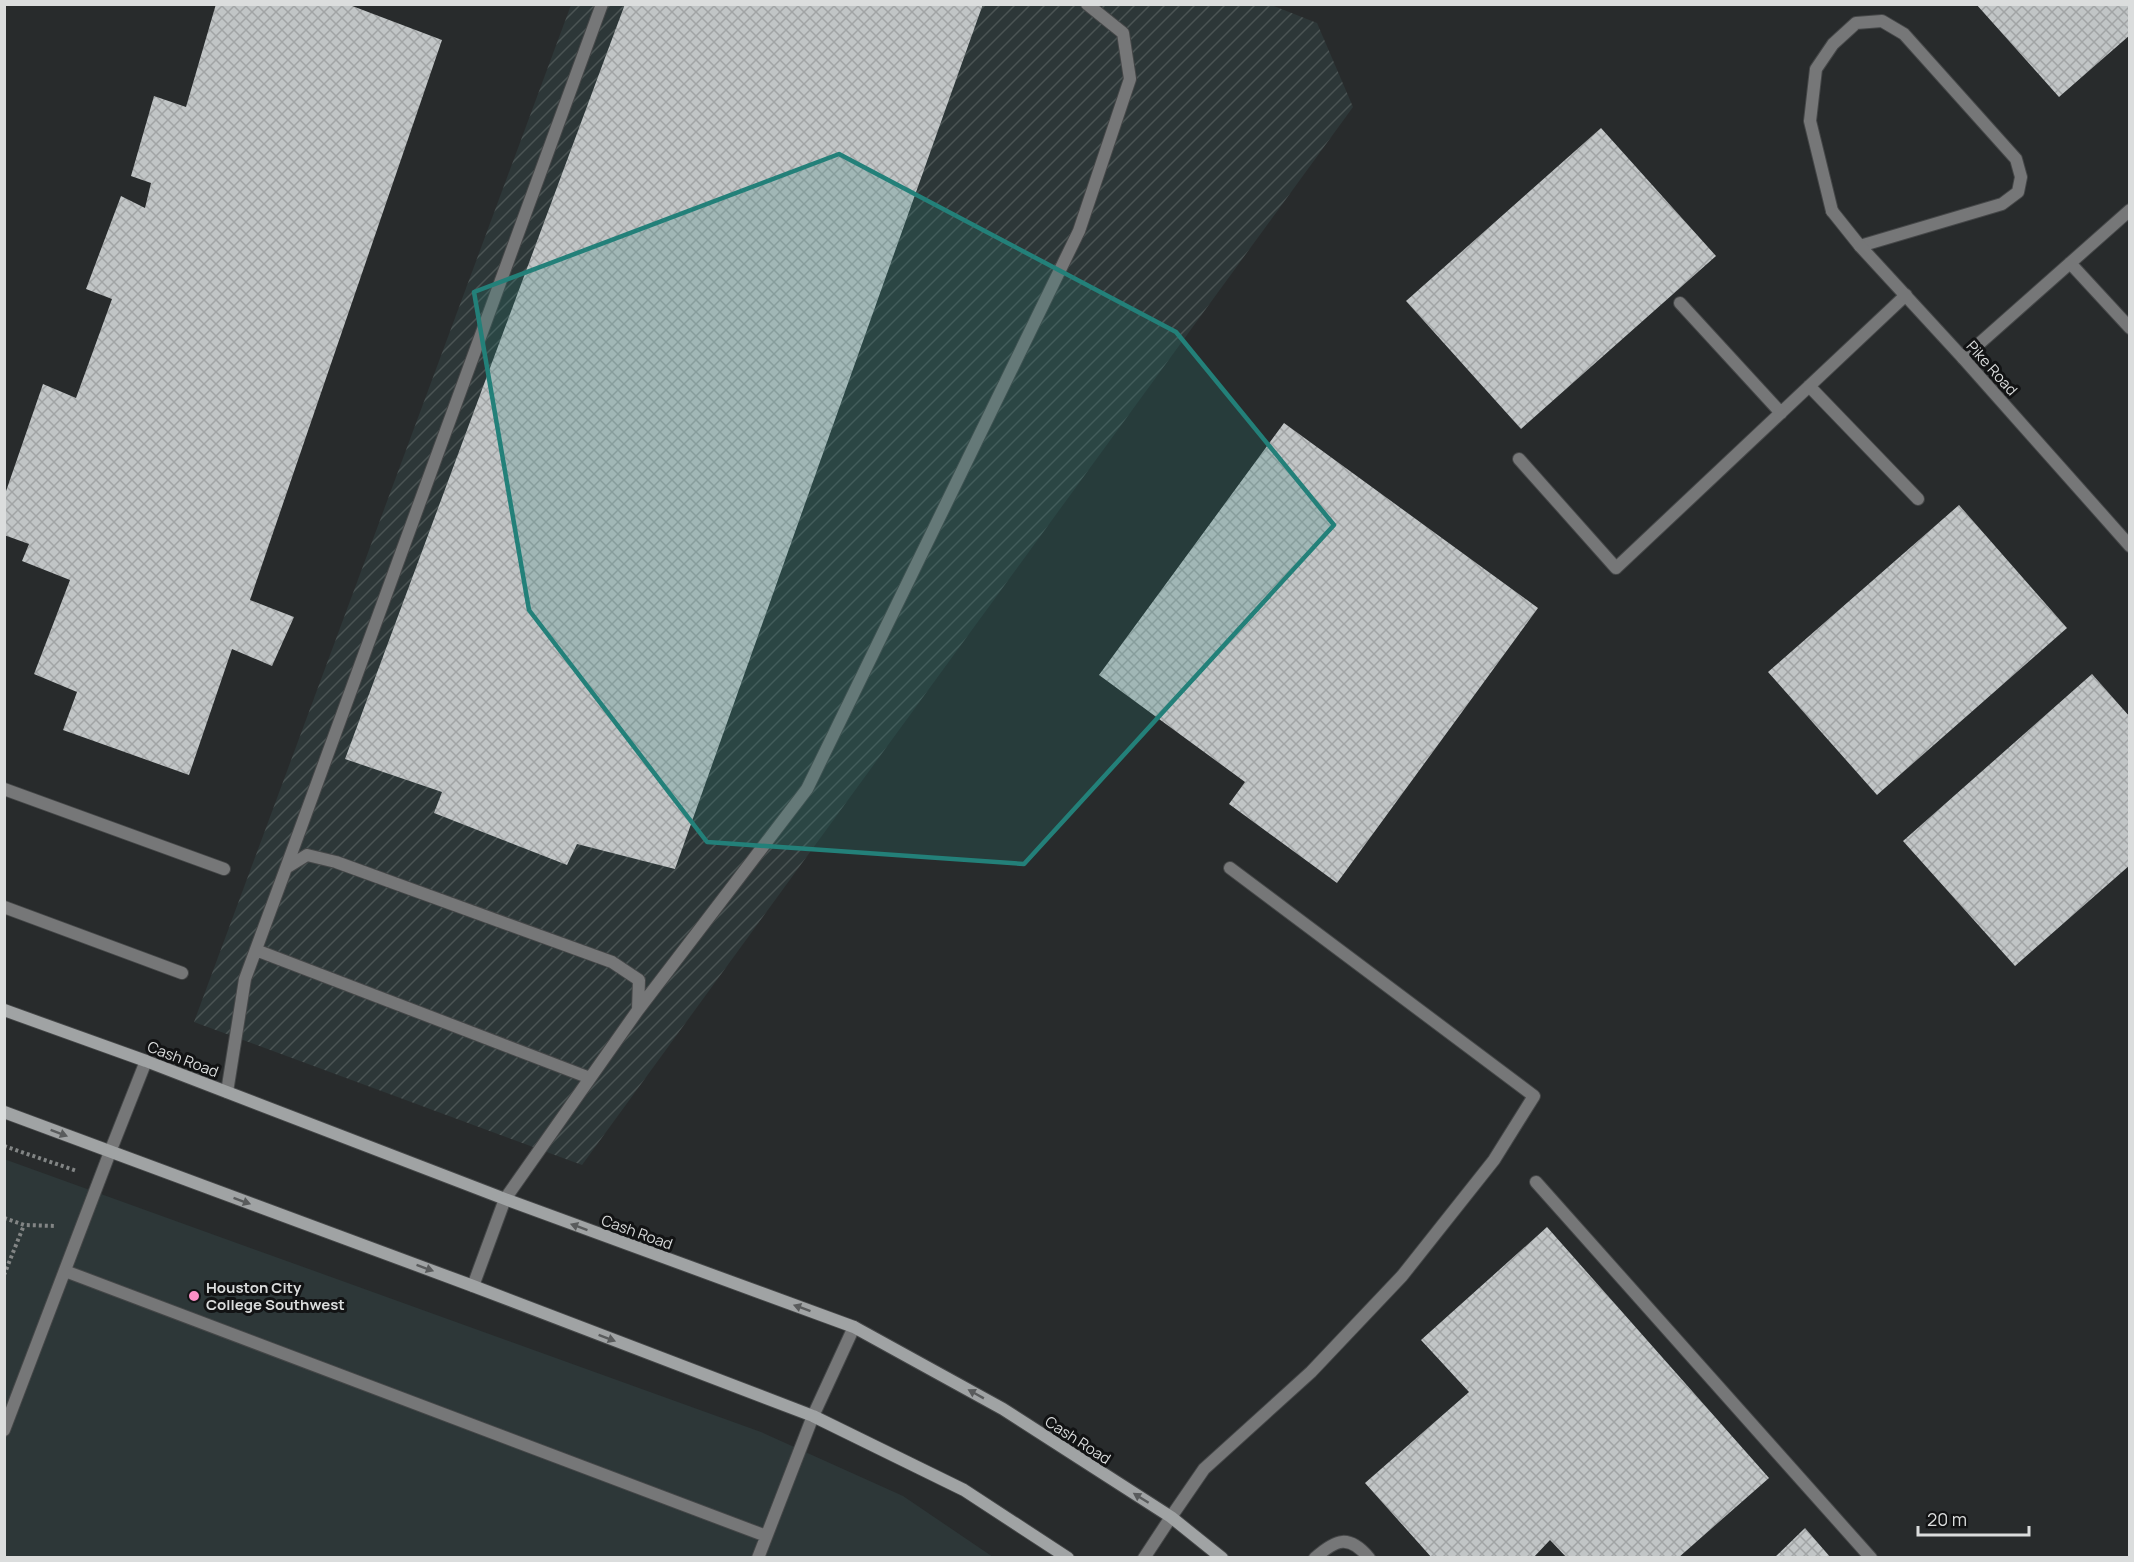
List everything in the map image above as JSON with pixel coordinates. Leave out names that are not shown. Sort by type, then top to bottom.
[{"type":"street","points":[[227,1092],[245,979],[602,4]]},
{"type":"street","points":[[473,1286],[505,1200],[638,1010],[807,789],[1078,231],[1130,79],[1123,33],[1087,4]]},
{"type":"street","name":"Pike Road","points":[[1860,246],[2002,204],[2018,192],[2021,177],[2016,159],[1904,34],[1882,21],[1856,23],[1833,44],[1816,69],[1810,121],[1832,211],[1860,246],[2130,546]]},
{"type":"street","points":[[1963,358],[2130,210]]},
{"type":"street","points":[[2070,263],[2130,328]]},
{"type":"street","points":[[1519,459],[1616,568],[1906,295]]},
{"type":"street","points":[[1680,303],[1781,412]]},
{"type":"street","points":[[1809,386],[1918,499]]},
{"type":"street","points":[[4,789],[224,869]]},
{"type":"street","points":[[286,868],[307,855],[336,862],[612,962],[639,980],[638,1010]]},
{"type":"street","points":[[1144,1557],[1204,1469],[1311,1372],[1402,1276],[1494,1160],[1534,1096],[1230,868]]},
{"type":"street","points":[[4,907],[182,973]]},
{"type":"street","points":[[256,950],[590,1077]]},
{"type":"street","name":"Cash Road","points":[[4,1010],[146,1061],[505,1200],[854,1327],[1003,1409],[1171,1517],[1222,1557]]},
{"type":"street","points":[[4,1430],[146,1061]]},
{"type":"street","points":[[4,1112],[473,1286],[813,1416],[964,1490],[1068,1557]]},
{"type":"street","points":[[1536,1182],[1871,1557]]},
{"type":"street","points":[[65,1271],[766,1536]]},
{"type":"street","points":[[758,1557],[813,1416],[854,1327]]},
{"type":"street","points":[[1315,1557],[1331,1544],[1345,1542],[1359,1546],[1369,1557]]},
{"type":"path","points":[[4,1146],[80,1172]]},
{"type":"path","points":[[4,1218],[24,1226],[60,1226]]},
{"type":"path","points":[[4,1275],[24,1226]]},
{"type":"highlighted area","points":[[839,154],[1176,332],[1334,525],[1024,864],[707,842],[529,610],[474,292]]},
{"type":"shaded area","points":[[1269,4],[1317,23],[1353,107],[582,1165],[194,1022],[571,5]]},
{"type":"shaded area","name":"Houston City College Southwest","points":[[4,1159],[761,1432],[903,1496],[993,1557],[5,1557]]},
{"type":"building","points":[[216,4],[347,4],[442,40],[250,600],[294,617],[272,666],[232,649],[189,775],[63,730],[77,692],[34,674],[70,580],[22,561],[29,544],[4,535],[4,497],[43,384],[76,398],[112,299],[86,289],[121,196],[145,208],[151,183],[131,176],[154,96],[186,107]]},
{"type":"building","points":[[625,4],[983,4],[675,869],[577,844],[567,865],[434,813],[442,792],[345,759]]},
{"type":"building","points":[[1976,4],[2130,4],[2130,35],[2059,97]]},
{"type":"building","points":[[1601,128],[1716,256],[1521,429],[1406,301]]},
{"type":"building","points":[[1284,423],[1538,608],[1337,883],[1229,804],[1245,782],[1099,675]]},
{"type":"building","points":[[1959,505],[2067,628],[1877,795],[1768,672]]},
{"type":"building","points":[[2092,674],[2130,717],[2130,865],[2015,966],[1903,841]]},
{"type":"building","points":[[1547,1227],[1769,1478],[1678,1558],[1567,1558],[1550,1540],[1533,1558],[1432,1558],[1365,1483],[1469,1392],[1421,1340]]},
{"type":"building","points":[[1805,1528],[1831,1558],[1774,1558]]},
{"type":"place","name":"Houston City College Southwest","points":[[194,1296]]}]
